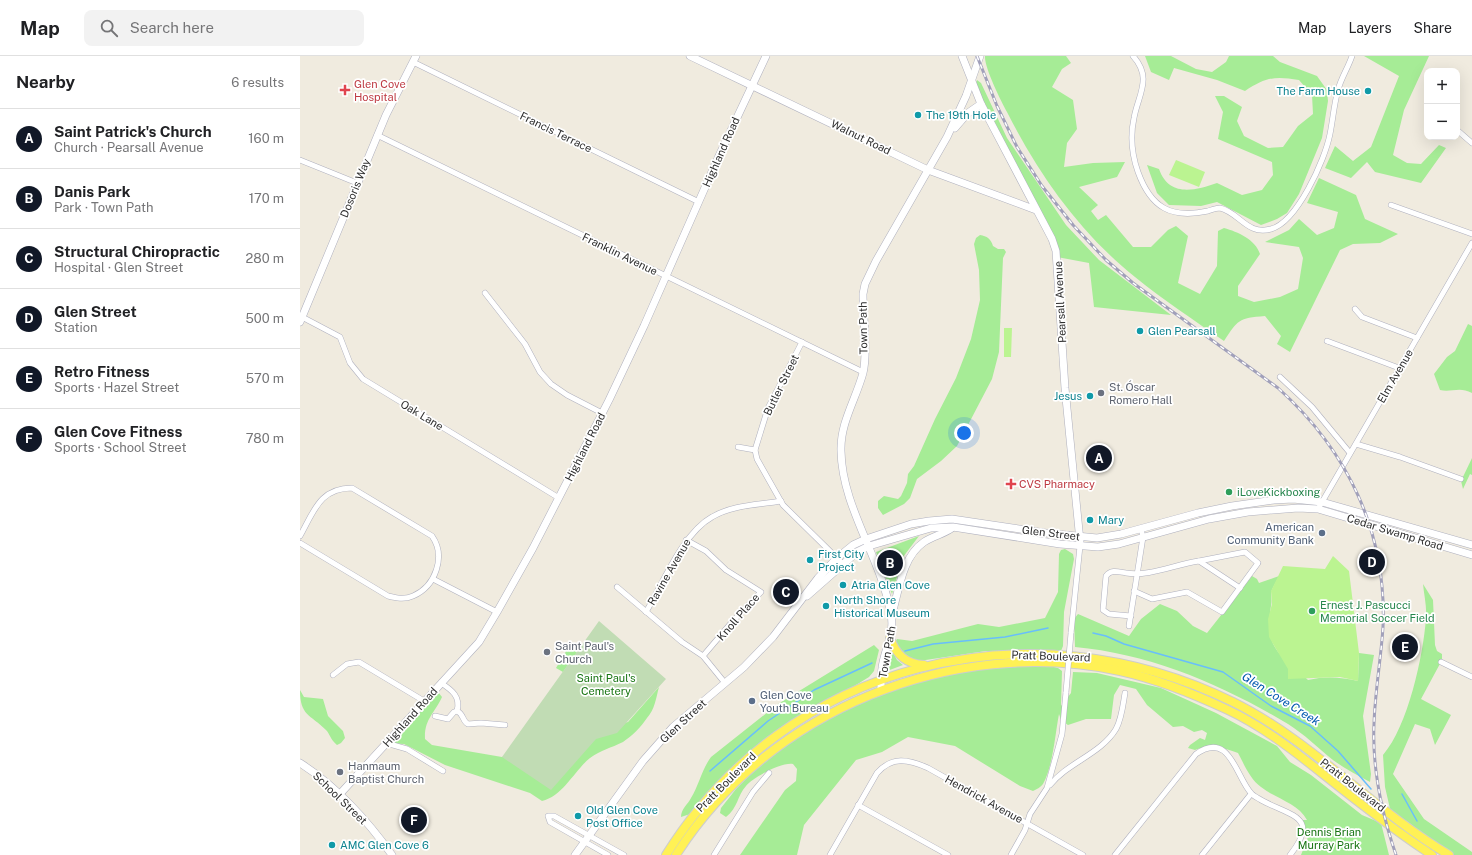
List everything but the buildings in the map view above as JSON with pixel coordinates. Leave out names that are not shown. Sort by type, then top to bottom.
[{"type":"main road","name":"Walnut Road","points":[[690,56],[928,170],[1036,210]]},
{"type":"main road","name":"Highland Road","points":[[339,795],[482,638],[559,498],[602,413],[667,276],[766,56]]},
{"type":"main road","points":[[963,56],[971,62],[979,58]]},
{"type":"main road","name":"Pearsall Avenue","points":[[963,56],[981,104],[1052,239],[1057,255],[1065,388],[1080,546]]},
{"type":"main road","name":"Town Path","points":[[892,616],[868,543],[850,496],[841,451],[845,420],[863,372],[863,294],[865,285],[876,261],[947,137],[972,80],[979,58]]},
{"type":"main road","name":"Dosoris Way","points":[[301,320],[377,135],[414,59]]},
{"type":"main road","points":[[947,137],[968,113],[981,104]]},
{"type":"main road","name":"Glen Street","points":[[575,855],[589,834],[659,742],[725,683],[773,637],[804,598],[840,560],[857,552],[868,543],[911,524],[934,520],[952,519],[1080,537],[1110,536],[1198,513],[1245,503],[1293,499],[1322,502]]},
{"type":"main road","name":"Cedar Swamp Road","points":[[1322,502],[1472,545]]},
{"type":"main road","name":"Glen Street","points":[[868,543],[931,528],[953,527],[1080,546],[1098,547],[1205,520],[1248,512],[1292,508],[1318,509]]},
{"type":"main road","name":"Cedar Swamp Road","points":[[1318,509],[1472,554]]},
{"type":"main road","points":[[924,542],[934,520]]},
{"type":"main road","points":[[982,532],[984,524]]},
{"type":"main road","name":"Town Path","points":[[881,689],[881,668],[890,638],[892,616],[906,566],[911,554],[924,542],[953,527]]},
{"type":"main road","points":[[890,638],[898,655],[908,662],[931,665]]},
{"type":"main road","name":"Pratt Boulevard","points":[[666,855],[683,829],[707,798],[740,765],[764,746],[823,705],[881,679],[931,665],[971,658],[1034,654],[1087,657],[1115,661],[1168,676],[1233,702],[1271,724],[1409,829],[1449,855]]},
{"type":"main road","name":"Pratt Boulevard","points":[[676,855],[714,804],[746,772],[794,734],[828,714],[881,689],[933,674],[972,667],[1034,663],[1086,666],[1120,671],[1158,682],[1229,710],[1266,731],[1404,837],[1432,855]]},
{"type":"main road","name":"School Street","points":[[300,763],[339,795],[356,812],[392,855]]},
{"type":"street","points":[[1133,56],[1142,69],[1144,84],[1134,117],[1132,143],[1134,162],[1146,189],[1153,199],[1169,211],[1178,214],[1192,214],[1219,208],[1234,216],[1251,229],[1260,230],[1270,229],[1284,222],[1297,208],[1305,195],[1327,147],[1338,88],[1352,56]]},
{"type":"street","name":"Francis Terrace","points":[[414,59],[699,202]]},
{"type":"street","points":[[1460,133],[1472,144]]},
{"type":"street","name":"Franklin Avenue","points":[[377,135],[863,372]]},
{"type":"street","points":[[300,160],[357,183]]},
{"type":"street","points":[[1392,205],[1472,234]]},
{"type":"street","name":"Elm Avenue","points":[[1318,509],[1471,245]]},
{"type":"street","points":[[485,293],[525,344],[540,372],[551,384],[567,395],[602,413]]},
{"type":"street","points":[[1355,309],[1362,317],[1417,338]]},
{"type":"street","name":"Oak Lane","points":[[301,320],[340,337],[350,363],[363,379],[559,498]]},
{"type":"street","points":[[1327,341],[1400,368]]},
{"type":"street","name":"Butler Street","points":[[755,450],[768,408],[802,342]]},
{"type":"street","points":[[1280,377],[1308,403],[1350,453]]},
{"type":"street","points":[[1356,444],[1400,457],[1461,479]]},
{"type":"street","points":[[738,447],[755,450],[758,464],[780,501],[840,560]]},
{"type":"street","points":[[300,536],[325,495],[340,488],[356,489],[432,536],[437,543],[439,561],[433,579],[413,596],[400,599],[388,596],[300,543]]},
{"type":"street","name":"Ravine Avenue","points":[[646,612],[686,540],[700,525],[721,513],[780,501]]},
{"type":"street","points":[[1129,626],[1142,537],[1141,529]]},
{"type":"street","name":"Knoll Place","points":[[686,540],[706,551],[726,570],[761,592],[732,622],[703,656]]},
{"type":"street","name":"Hendrick Avenue","points":[[830,855],[858,805],[882,768],[893,761],[907,760],[928,768],[1027,823],[1032,811],[1047,788],[1060,744],[1080,546]]},
{"type":"street","points":[[1131,616],[1109,614],[1103,610],[1106,576],[1112,571],[1136,575],[1245,552],[1258,563],[1222,612],[1187,592],[1152,599],[1134,591]]},
{"type":"street","points":[[1199,561],[1240,588]]},
{"type":"street","points":[[433,579],[497,612]]},
{"type":"street","points":[[617,587],[682,642],[703,656],[725,683]]},
{"type":"street","points":[[333,675],[346,664],[359,662],[424,701]]},
{"type":"street","points":[[1441,662],[1472,677]]},
{"type":"street","points":[[441,683],[456,696],[459,706],[458,712]]},
{"type":"street","points":[[1047,788],[1056,777],[1092,751],[1112,734],[1119,722],[1125,692]]},
{"type":"street","points":[[435,716],[448,719],[454,712],[458,712]]},
{"type":"street","points":[[458,712],[462,714],[464,720],[468,724],[483,723],[505,725]]},
{"type":"street","points":[[386,743],[407,749],[443,771]]},
{"type":"street","points":[[1115,855],[1193,757],[1206,749],[1216,748],[1226,753],[1233,761],[1251,794],[1275,808],[1296,816],[1302,826],[1302,836],[1290,855]]},
{"type":"street","points":[[714,855],[753,792],[769,773]]},
{"type":"street","points":[[1202,855],[1251,794]]},
{"type":"street","points":[[858,805],[939,853],[948,855]]},
{"type":"street","points":[[608,855],[550,822],[548,816],[554,816],[589,834],[624,855]]},
{"type":"street","points":[[1011,855],[1027,823],[1083,855]]},
{"type":"green space","points":[[985,56],[1066,56],[1071,63],[1062,69],[1052,87],[1073,100],[1077,129],[1067,143],[1064,167],[1093,163],[1125,162],[1117,177],[1079,187],[1098,205],[1091,211],[1098,220],[1106,215],[1133,247],[1151,247],[1168,230],[1176,226],[1188,236],[1178,283],[1200,294],[1217,266],[1218,231],[1224,228],[1240,234],[1250,240],[1258,249],[1260,254],[1238,286],[1238,296],[1254,302],[1280,297],[1298,289],[1303,258],[1299,247],[1265,242],[1289,230],[1299,219],[1317,235],[1334,228],[1338,212],[1307,203],[1319,178],[1356,195],[1365,219],[1398,234],[1380,243],[1353,244],[1340,250],[1290,352],[1277,344],[1281,336],[1265,316],[1240,321],[1236,324],[1224,341],[1168,302],[1115,260],[1096,242],[1062,202],[1033,158],[1004,107],[987,68]]},
{"type":"green space","points":[[1145,56],[1171,56],[1196,69],[1212,72],[1226,62],[1229,56],[1273,56],[1280,62],[1317,76],[1327,90],[1328,101],[1322,138],[1299,194],[1287,213],[1277,219],[1261,225],[1217,202],[1201,206],[1169,205],[1157,193],[1147,165],[1159,169],[1163,178],[1169,184],[1183,190],[1200,188],[1217,183],[1242,195],[1262,190],[1273,175],[1272,162],[1218,139],[1223,112],[1215,96],[1224,96],[1242,107],[1237,121],[1244,136],[1268,148],[1283,147],[1298,126],[1313,114],[1312,95],[1299,80],[1277,78],[1265,80],[1245,91],[1217,80],[1174,68],[1169,80],[1151,72]]},
{"type":"green space","points":[[1364,56],[1429,56],[1404,110],[1393,155],[1407,163],[1421,164],[1439,145],[1446,148],[1421,183],[1375,172],[1367,162],[1351,178],[1325,168],[1335,146],[1353,161],[1371,147],[1399,76]]},
{"type":"green space","points":[[977,80],[981,83],[1007,138],[1066,225],[1099,260],[1171,315],[1094,307],[1089,263],[1057,257],[983,106],[976,83]]},
{"type":"green space","points":[[1176,160],[1205,172],[1199,187],[1169,175]]},
{"type":"green space","points":[[980,235],[988,238],[993,246],[998,249],[1004,249],[1006,252],[1003,258],[999,352],[992,379],[957,446],[941,461],[917,479],[910,498],[904,504],[883,515],[878,508],[878,501],[884,496],[898,499],[901,496],[907,483],[908,474],[914,466],[935,419],[956,378],[971,339],[980,300],[979,270],[974,244],[976,238]]},
{"type":"green space","points":[[1468,324],[1472,326],[1472,393],[1463,390],[1440,390],[1434,374],[1447,357],[1455,351]]},
{"type":"green space","points":[[1004,328],[1012,328],[1011,357],[1004,357]]},
{"type":"green space","points":[[1472,458],[1472,475],[1470,474],[1463,489],[1461,481]]},
{"type":"green space","points":[[919,536],[903,557],[892,594],[876,552]]},
{"type":"green space","points":[[1065,549],[1073,554],[1074,559],[1064,612],[1063,646],[1061,651],[1056,653],[986,651],[919,661],[909,659],[899,650],[895,642],[897,639],[912,641],[978,624],[999,627],[1045,618],[1058,592],[1059,554],[1061,550]]},
{"type":"green space","name":"Ernest J. Pascucci Memorial Soccer Field","points":[[1333,556],[1349,571],[1359,653],[1358,681],[1340,677],[1288,679],[1288,669],[1269,637],[1268,619],[1272,604],[1271,591],[1283,566],[1325,569]]},
{"type":"green space","points":[[1252,576],[1257,579],[1259,583],[1279,576],[1271,593],[1269,620],[1272,641],[1282,656],[1308,680],[1333,678],[1358,681],[1359,653],[1374,655],[1363,716],[1371,774],[1370,782],[1338,763],[1288,724],[1238,696],[1212,684],[1159,664],[1131,656],[1075,647],[1074,619],[1078,614],[1129,636],[1141,619],[1160,604],[1177,611],[1193,626],[1207,633]]},
{"type":"green space","points":[[1423,584],[1433,600],[1435,645],[1437,651],[1442,654],[1442,660],[1421,699],[1451,715],[1435,745],[1430,729],[1415,724],[1393,774],[1424,819],[1472,852],[1472,855],[1454,855],[1391,813],[1385,787],[1383,755],[1400,727],[1407,709],[1422,652],[1426,614]]},
{"type":"green space","name":"Saint Paul's Cemetery","points":[[599,621],[666,679],[617,733],[596,739],[551,790],[502,757]]},
{"type":"green space","points":[[874,645],[879,650],[874,671],[869,677],[796,722],[708,795],[690,814],[681,817],[682,812],[694,793],[711,757],[778,704]]},
{"type":"green space","points":[[568,648],[577,652],[563,672],[556,668]]},
{"type":"green space","points":[[891,649],[897,660],[903,665],[887,671]]},
{"type":"green space","name":"Dennis Brian Murray Park","points":[[1050,666],[1058,668],[1062,671],[1061,706],[1071,693],[1073,672],[1097,673],[1161,688],[1216,713],[1277,746],[1290,762],[1311,775],[1362,815],[1381,823],[1389,855],[1301,855],[1308,837],[1305,836],[1302,820],[1307,820],[1298,809],[1257,784],[1248,772],[1238,753],[1212,746],[1195,750],[1188,748],[1200,738],[1205,740],[1207,733],[1202,730],[1194,732],[1183,726],[1173,727],[1147,705],[1136,689],[1120,685],[1114,695],[1111,719],[1086,719],[1068,725],[1061,720],[1059,714],[1051,759],[1046,777],[1042,785],[1033,791],[1020,786],[955,746],[908,737],[882,752],[856,760],[804,825],[797,855],[740,855],[785,790],[796,781],[797,769],[793,764],[788,764],[768,771],[755,778],[746,786],[733,810],[726,817],[720,813],[721,808],[736,789],[764,761],[835,712],[881,692],[948,673],[992,667]]},
{"type":"green space","points":[[659,687],[652,711],[630,737],[623,742],[594,755],[584,763],[562,789],[556,794],[542,801],[530,793],[445,765],[404,744],[386,743],[434,694],[438,692],[442,697],[430,716],[426,726],[425,739],[432,745],[502,757],[628,722]]},
{"type":"green space","points":[[300,690],[304,697],[323,699],[328,716],[343,731],[345,738],[341,743],[337,745],[326,730],[307,714],[300,699]]},
{"type":"waterway","name":"Glen Cove Creek","points":[[905,651],[933,644],[1005,637],[1048,628]]},
{"type":"waterway","name":"Glen Cove Creek","points":[[1093,633],[1106,636],[1124,644],[1223,672],[1271,706],[1310,726],[1338,751],[1371,789]]},
{"type":"waterway","name":"Glen Cove Creek","points":[[710,771],[768,721],[814,690],[872,663]]},
{"type":"waterway","name":"Glen Cove Creek","points":[[1402,794],[1417,821]]},
{"type":"railway","points":[[977,56],[997,106],[1017,147],[1042,186],[1073,225],[1106,260],[1133,283],[1278,388],[1303,413],[1324,439],[1343,467],[1358,496],[1370,527],[1378,559],[1383,592],[1383,627],[1375,712],[1374,741],[1376,774],[1382,807],[1396,855]]},
{"type":"place","name":"Glen Cove Hospital","points":[[345,90]]},
{"type":"place","name":"The Farm House","points":[[1368,91]]},
{"type":"place","name":"The 19th Hole","points":[[918,115]]},
{"type":"place","name":"Glen Pearsall","points":[[1140,331]]},
{"type":"place","name":"St. Óscar Romero Hall","points":[[1101,393]]},
{"type":"place","name":"Jesus","points":[[1090,396]]},
{"type":"place","name":"Saint Patrick's Church","points":[[1099,458]]},
{"type":"place","name":"CVS Pharmacy","points":[[1011,484]]},
{"type":"place","name":"iLoveKickboxing","points":[[1229,492]]},
{"type":"place","name":"Mary","points":[[1090,520]]},
{"type":"place","name":"American Community Bank","points":[[1322,533]]},
{"type":"place","name":"First City Project","points":[[810,560]]},
{"type":"place","name":"Glen Street","points":[[1372,562]]},
{"type":"place","name":"Danis Park","points":[[890,563]]},
{"type":"place","name":"Atria Glen Cove","points":[[843,585]]},
{"type":"place","name":"Structural Chiropractic","points":[[786,592]]},
{"type":"place","name":"North Shore Historical Museum","points":[[826,606]]},
{"type":"place","name":"Ernest J. Pascucci Memorial Soccer Field","points":[[1312,611]]},
{"type":"place","name":"Retro Fitness","points":[[1405,647]]},
{"type":"place","name":"Saint Paul's Church","points":[[547,652]]},
{"type":"place","name":"Glen Cove Youth Bureau","points":[[752,701]]},
{"type":"place","name":"Hanmaum Baptist Church","points":[[340,772]]},
{"type":"place","name":"Old Glen Cove Post Office","points":[[578,816]]},
{"type":"place","name":"Glen Cove Fitness","points":[[414,820]]},
{"type":"place","name":"AMC Glen Cove 6","points":[[332,845]]}]
